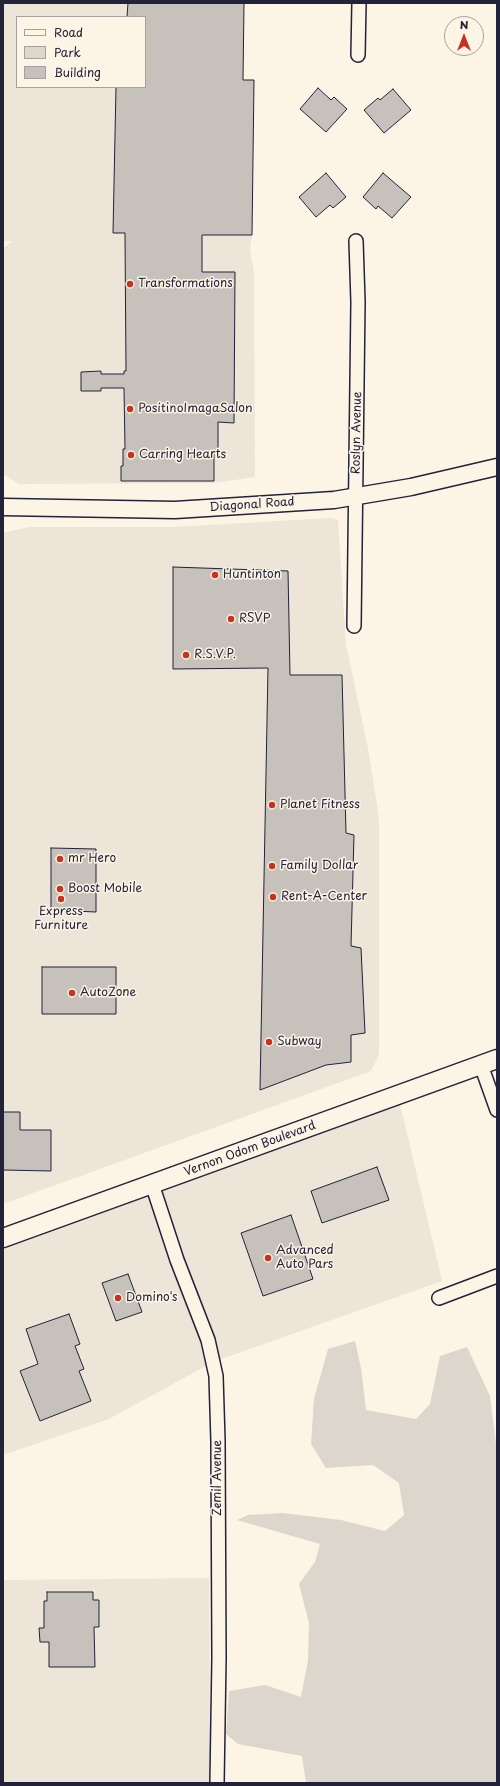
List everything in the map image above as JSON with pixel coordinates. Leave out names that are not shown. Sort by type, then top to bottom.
[{"type":"main road","name":"Vernon Odom Boulevard","points":[[3,1238],[489,1062]]},
{"type":"street","points":[[358,55],[359,3]]},
{"type":"street","name":"Roslyn Avenue","points":[[354,626],[358,302],[356,241]]},
{"type":"street","name":"Diagonal Road","points":[[3,507],[100,510],[175,510],[356,498],[497,467]]},
{"type":"street","points":[[489,1062],[497,1110]]},
{"type":"street","name":"Zemil Avenue","points":[[152,1184],[178,1260],[208,1340],[216,1376],[218,1441],[219,1650],[217,1783]]},
{"type":"street","points":[[439,1298],[497,1276]]},
{"type":"shaded area","points":[[3,3],[244,3],[243,80],[254,80],[252,235],[250,250],[254,273],[255,477],[213,483],[19,484],[3,474],[3,249],[12,241],[3,241]]},
{"type":"shaded area","points":[[330,518],[338,520],[346,645],[368,748],[379,819],[379,1055],[371,1071],[3,1204],[3,533],[29,527],[175,527]]},
{"type":"shaded area","points":[[398,1095],[442,1281],[213,1362],[109,1419],[3,1455],[3,1238]]},
{"type":"shaded area","points":[[209,1578],[210,1783],[3,1783],[3,1580]]},
{"type":"green space","points":[[355,1341],[361,1368],[366,1410],[416,1419],[430,1404],[440,1356],[467,1347],[490,1396],[497,1452],[497,1783],[306,1783],[302,1756],[238,1744],[226,1734],[229,1691],[265,1685],[301,1697],[308,1660],[309,1623],[299,1584],[315,1562],[320,1544],[237,1520],[248,1515],[282,1513],[341,1520],[385,1531],[404,1515],[399,1483],[373,1465],[326,1468],[311,1444],[314,1399],[328,1349]]},
{"type":"building","points":[[128,3],[244,3],[243,80],[254,80],[252,235],[202,235],[202,272],[235,272],[234,423],[218,422],[218,451],[214,451],[214,481],[121,481],[123,449],[125,449],[124,388],[101,388],[101,391],[81,391],[81,372],[101,371],[101,374],[124,374],[124,371],[126,371],[125,233],[113,233],[116,88],[146,88],[146,16],[127,16]]},
{"type":"building","points":[[318,88],[331,100],[334,97],[347,109],[326,132],[300,109]]},
{"type":"building","points":[[393,89],[411,110],[384,133],[364,110],[378,98],[380,100]]},
{"type":"building","points":[[326,173],[346,197],[333,208],[330,205],[316,217],[299,197]]},
{"type":"building","points":[[383,173],[411,197],[392,218],[378,206],[376,209],[363,197]]},
{"type":"building","points":[[173,567],[288,571],[290,675],[342,675],[346,833],[354,835],[351,946],[361,948],[365,1033],[351,1035],[351,1062],[326,1065],[260,1090],[268,668],[173,669]]},
{"type":"building","points":[[51,848],[96,849],[96,912],[51,910]]},
{"type":"building","points":[[42,967],[116,967],[116,1014],[42,1014]]},
{"type":"building","points":[[3,1112],[20,1112],[20,1130],[51,1130],[51,1171],[3,1170]]},
{"type":"building","points":[[377,1167],[389,1200],[322,1223],[311,1191]]},
{"type":"building","points":[[291,1215],[313,1279],[263,1296],[241,1233]]},
{"type":"building","points":[[128,1274],[142,1312],[116,1321],[102,1283]]},
{"type":"building","points":[[69,1314],[80,1344],[75,1346],[84,1369],[79,1371],[91,1401],[40,1421],[20,1371],[38,1364],[26,1329]]},
{"type":"building","points":[[47,1592],[93,1592],[93,1600],[99,1600],[99,1627],[94,1627],[95,1667],[49,1667],[49,1642],[40,1642],[39,1628],[44,1628],[44,1601],[47,1601]]},
{"type":"place","name":"Transformations","points":[[130,284]]},
{"type":"place","name":"PositinoImagaSalon","points":[[130,409]]},
{"type":"place","name":"Carring Hearts","points":[[131,455]]},
{"type":"place","name":"Huntinton","points":[[215,575]]},
{"type":"place","name":"RSVP","points":[[231,619]]},
{"type":"place","name":"R.S.V.P.","points":[[186,655]]},
{"type":"place","name":"Planet Fitness","points":[[272,805]]},
{"type":"place","name":"mr Hero","points":[[60,859]]},
{"type":"place","name":"Family Dollar","points":[[272,866]]},
{"type":"place","name":"Boost Mobile","points":[[60,889]]},
{"type":"place","name":"Rent-A-Center","points":[[273,897]]},
{"type":"place","name":"Express Furniture","points":[[61,899]]},
{"type":"place","name":"AutoZone","points":[[72,993]]},
{"type":"place","name":"Subway","points":[[269,1042]]},
{"type":"place","name":"Advanced Auto Pars","points":[[268,1258]]},
{"type":"place","name":"Domino's","points":[[118,1298]]}]
